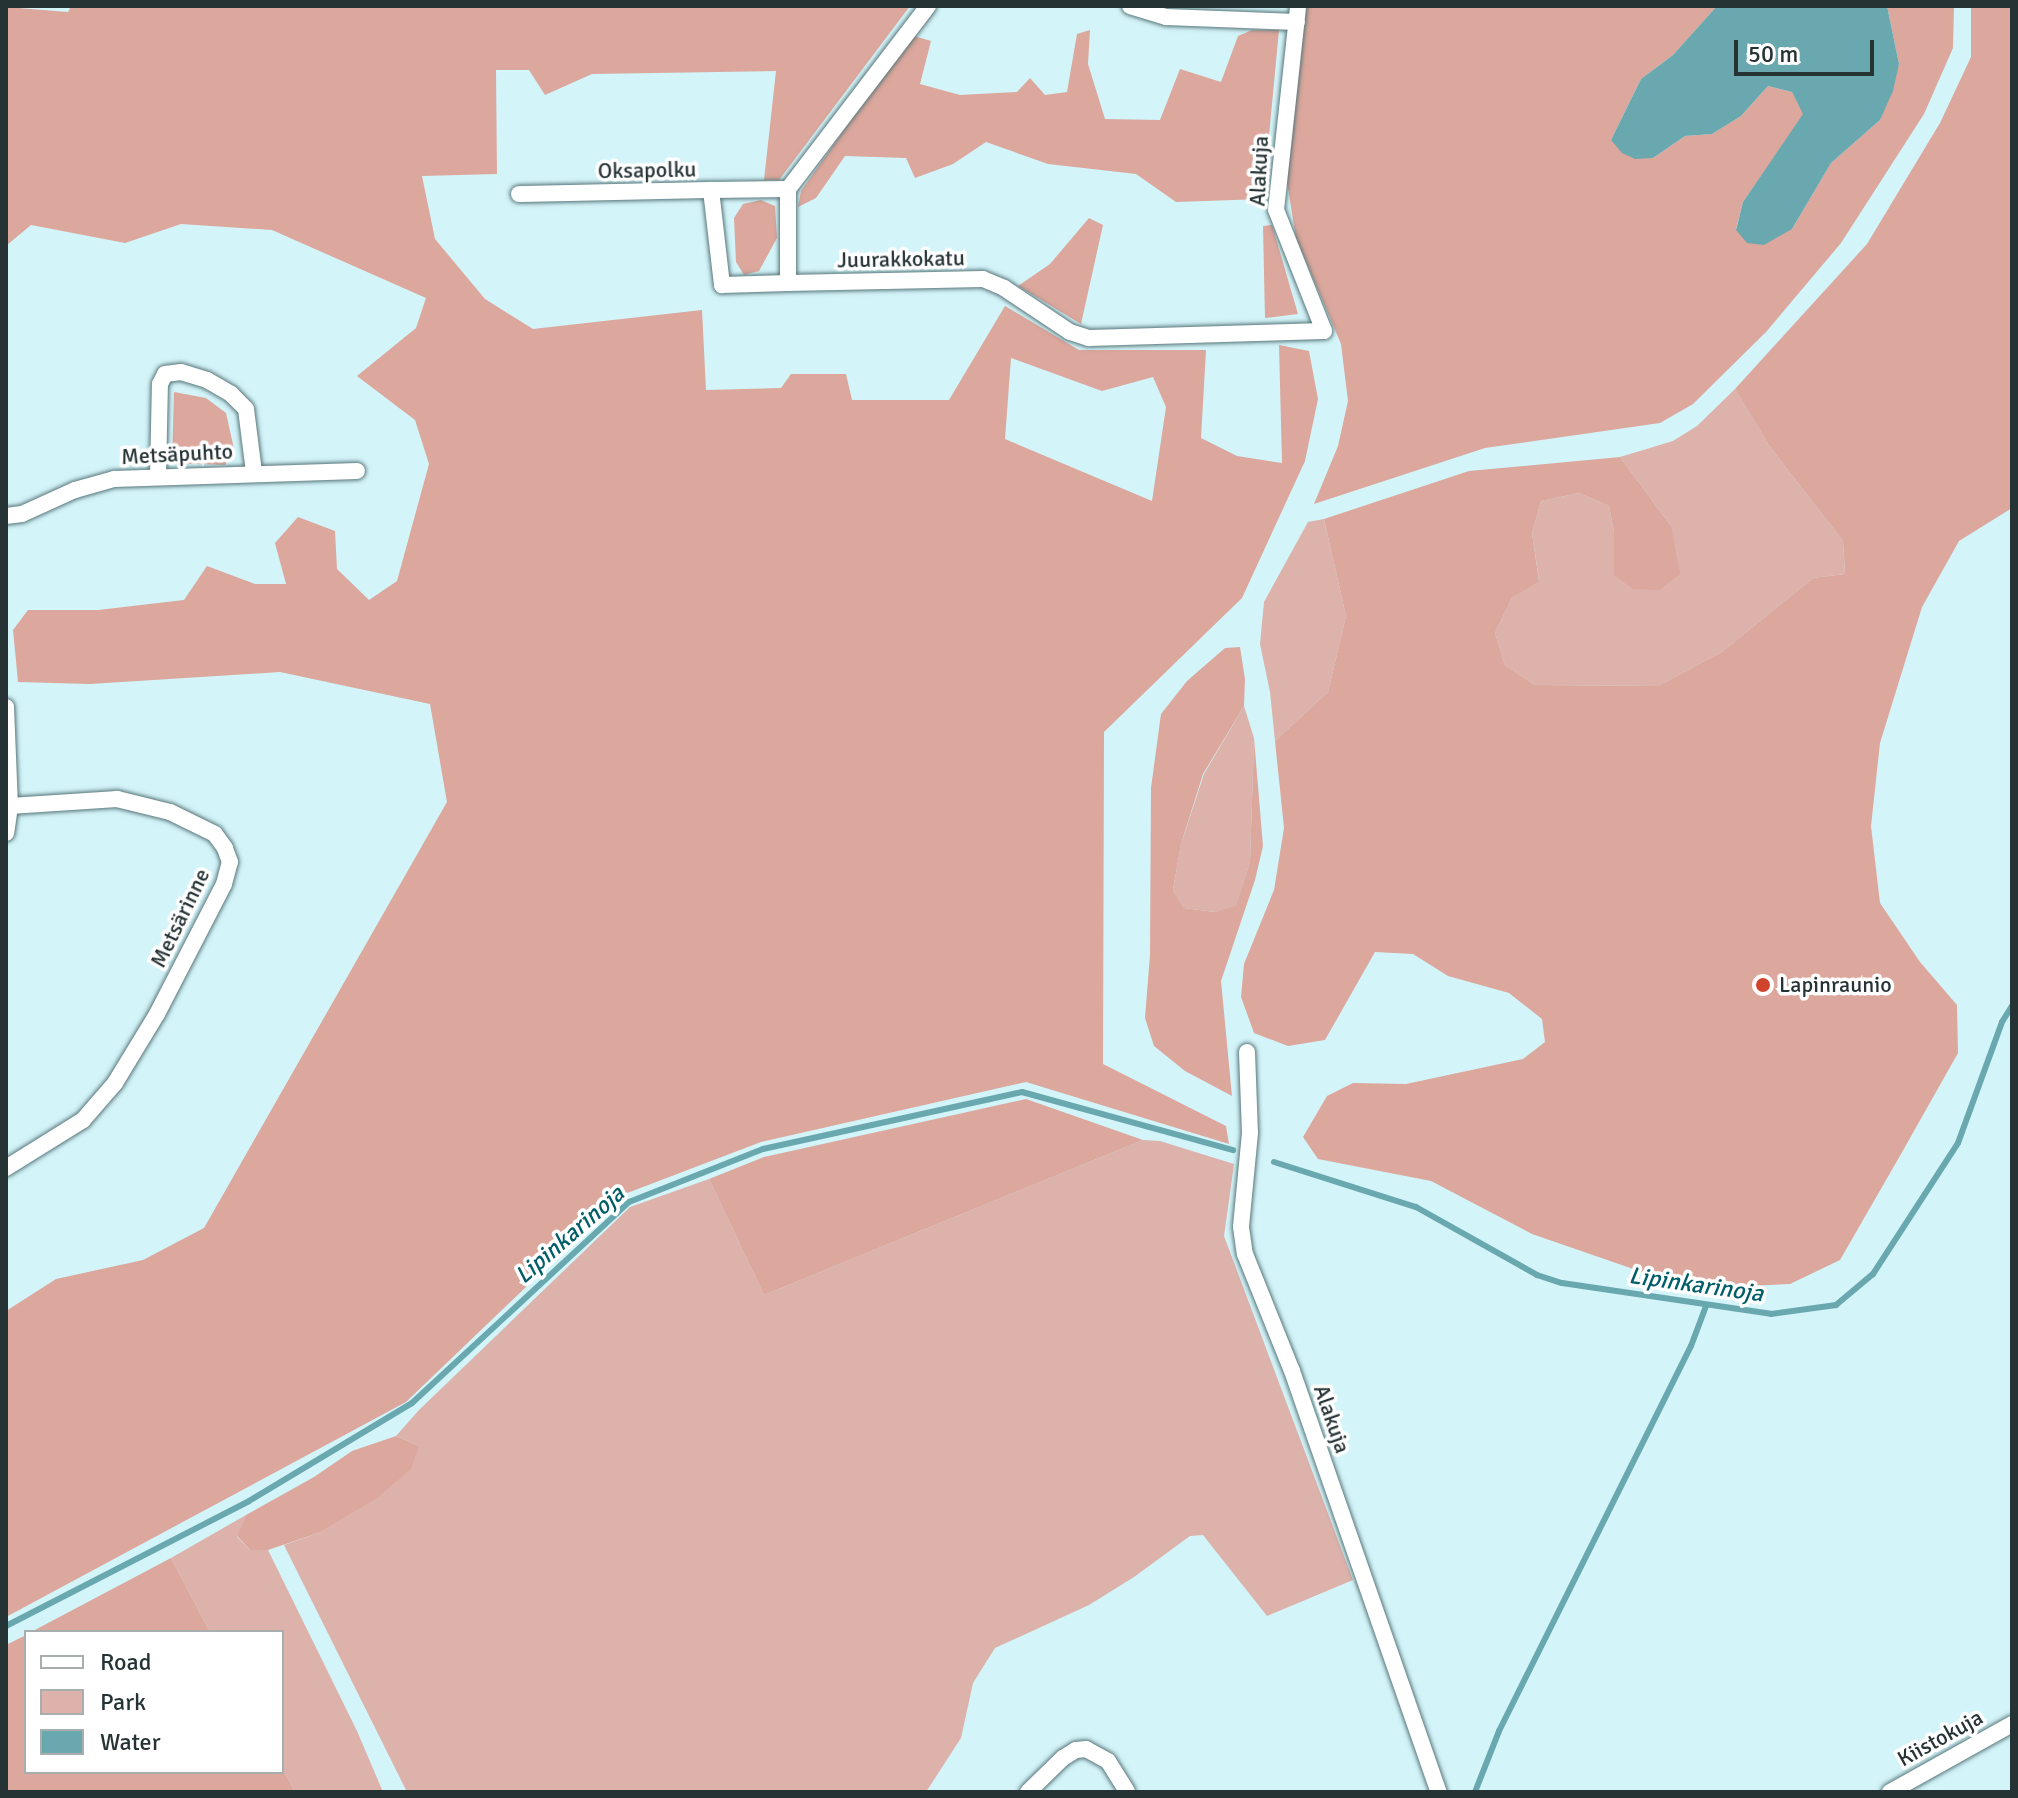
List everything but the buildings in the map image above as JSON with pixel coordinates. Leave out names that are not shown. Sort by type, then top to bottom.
[{"type":"street","points":[[788,283],[788,189],[928,6]]},
{"type":"street","points":[[1130,6],[1166,17],[1297,14]]},
{"type":"street","name":"Alakuja","points":[[1297,14],[1276,210],[1324,331]]},
{"type":"street","points":[[711,190],[788,189]]},
{"type":"street","name":"Oksapolku","points":[[519,194],[711,190],[722,285],[788,283]]},
{"type":"street","name":"Juurakkokatu","points":[[788,283],[983,279],[1004,288],[1070,332],[1089,338],[1324,331]]},
{"type":"street","points":[[158,476],[160,384],[165,374],[181,372],[207,380],[231,394],[246,409],[254,472]]},
{"type":"street","name":"Metsäpuhto","points":[[6,516],[22,514],[75,490],[114,479],[357,471]]},
{"type":"street","points":[[6,707],[10,806],[6,833]]},
{"type":"street","name":"Metsärinne","points":[[6,1168],[83,1120],[115,1083],[157,1014],[224,884],[230,862],[215,834],[170,812],[117,799],[10,806]]},
{"type":"street","name":"Alakuja","points":[[1247,1052],[1250,1133],[1241,1227],[1245,1254],[1297,1384],[1439,1792]]},
{"type":"street","name":"Kiistokuja","points":[[1890,1792],[2012,1724]]},
{"type":"street","points":[[1028,1792],[1063,1758],[1076,1750],[1086,1749],[1108,1761],[1127,1792]]},
{"type":"green space","points":[[1735,389],[1770,447],[1843,541],[1845,574],[1813,578],[1722,652],[1658,686],[1535,685],[1505,665],[1495,633],[1512,598],[1539,580],[1532,533],[1541,501],[1579,493],[1609,506],[1614,532],[1614,575],[1671,526],[1620,457],[1673,441],[1697,426]]},
{"type":"green space","points":[[1324,519],[1346,616],[1328,692],[1275,741],[1270,692],[1260,644],[1264,602],[1308,522]]},
{"type":"green space","points":[[1244,706],[1254,738],[1250,862],[1236,907],[1215,912],[1184,908],[1173,890],[1181,844],[1204,774]]},
{"type":"green space","points":[[1143,1140],[1160,1141],[1234,1164],[1224,1236],[1353,1580],[1267,1616],[1203,1535],[1190,1536],[1089,1605],[995,1648],[973,1683],[961,1738],[926,1792],[407,1792],[284,1545],[318,1533],[419,1446],[396,1436],[419,1410],[630,1207],[709,1179],[764,1295]]},
{"type":"green space","points":[[246,1515],[237,1537],[250,1550],[268,1550],[357,1731],[383,1792],[295,1792],[284,1772],[284,1630],[209,1630],[171,1558]]},
{"type":"shaded area","points":[[71,6],[910,6],[779,180],[764,180],[776,71],[592,74],[545,95],[529,70],[496,70],[497,174],[422,176],[435,239],[485,299],[533,329],[702,310],[706,390],[781,388],[791,374],[846,374],[852,400],[949,400],[1005,306],[1079,350],[1206,350],[1201,438],[1237,456],[1282,463],[1279,345],[1309,351],[1318,399],[1305,461],[1242,598],[1104,732],[1103,1064],[1226,1126],[1229,1144],[1026,1082],[761,1142],[622,1195],[406,1402],[6,1617],[6,1311],[56,1279],[143,1260],[204,1228],[447,802],[430,704],[280,672],[90,684],[18,682],[13,630],[28,610],[98,610],[184,600],[207,566],[255,584],[286,584],[275,543],[298,517],[335,531],[337,569],[369,600],[397,581],[429,464],[415,420],[357,376],[416,328],[426,298],[272,230],[181,224],[125,243],[31,225],[7,245],[6,7],[68,12]],"holes":[[[1011,358],[1102,391],[1153,377],[1166,407],[1152,501],[1005,439]]]},
{"type":"shaded area","points":[[1305,6],[1717,6],[1673,55],[1641,79],[1611,140],[1653,158],[1685,136],[1712,134],[1741,116],[1768,86],[1792,92],[1804,114],[1743,202],[1736,229],[1792,229],[1831,163],[1880,120],[1899,64],[1887,6],[1954,6],[1953,48],[1924,114],[1841,243],[1766,332],[1693,404],[1660,423],[1485,448],[1314,504],[1338,446],[1348,401],[1341,344],[1296,238],[1285,170]]},
{"type":"shaded area","points":[[1971,6],[2012,6],[2012,508],[1959,541],[1922,607],[1880,743],[1871,826],[1880,903],[1920,962],[1957,1005],[1958,1053],[1901,1154],[1840,1260],[1790,1284],[1725,1287],[1642,1272],[1532,1234],[1431,1181],[1318,1159],[1303,1137],[1327,1096],[1353,1083],[1406,1084],[1523,1059],[1545,1042],[1542,1019],[1509,993],[1448,976],[1413,954],[1375,952],[1325,1040],[1288,1046],[1254,1033],[1241,997],[1244,964],[1274,890],[1284,828],[1275,741],[1328,692],[1346,616],[1324,519],[1469,471],[1620,457],[1671,526],[1680,574],[1659,590],[1633,589],[1614,575],[1614,532],[1609,506],[1579,493],[1541,501],[1532,533],[1539,581],[1512,598],[1495,633],[1505,665],[1535,685],[1658,686],[1722,652],[1813,578],[1845,574],[1843,541],[1770,447],[1735,389],[1867,244],[1940,123],[1971,57]]},
{"type":"shaded area","points":[[1090,30],[1088,64],[1105,119],[1160,120],[1180,69],[1221,82],[1238,36],[1252,30],[1279,30],[1263,199],[1176,202],[1136,174],[1048,164],[986,142],[953,164],[915,178],[906,158],[845,156],[816,198],[798,207],[801,191],[911,35],[931,41],[920,84],[960,95],[1017,92],[1030,78],[1045,95],[1067,92],[1077,34]]},
{"type":"shaded area","points":[[761,200],[775,206],[777,238],[759,271],[744,275],[736,262],[734,218],[743,204]]},
{"type":"shaded area","points":[[1089,218],[1103,225],[1081,324],[1018,286],[1050,264]]},
{"type":"shaded area","points":[[1272,225],[1298,314],[1265,318],[1263,226]]},
{"type":"shaded area","points":[[174,392],[206,398],[226,413],[234,449],[225,465],[172,463]]},
{"type":"shaded area","points":[[1240,647],[1245,679],[1244,706],[1203,774],[1181,844],[1173,890],[1184,908],[1215,912],[1236,906],[1250,862],[1254,738],[1263,846],[1255,880],[1221,981],[1232,1096],[1185,1071],[1154,1046],[1145,1018],[1150,955],[1151,788],[1161,714],[1187,681],[1225,648]]},
{"type":"shaded area","points":[[1026,1099],[1143,1140],[764,1295],[709,1179],[764,1157]]},
{"type":"shaded area","points":[[396,1436],[419,1446],[411,1469],[377,1498],[318,1533],[268,1550],[250,1550],[237,1536],[246,1515],[314,1477],[352,1451]]},
{"type":"shaded area","points":[[171,1558],[209,1630],[35,1630]]},
{"type":"shaded area","points":[[24,1636],[24,1774],[284,1772],[295,1792],[6,1792],[6,1645]]},
{"type":"water","points":[[1717,6],[1887,6],[1899,64],[1893,91],[1880,120],[1831,163],[1792,229],[1764,245],[1747,243],[1736,230],[1743,202],[1803,114],[1792,92],[1768,86],[1741,116],[1712,134],[1685,136],[1653,158],[1635,159],[1622,153],[1611,140],[1641,79],[1673,55]]},
{"type":"waterway","name":"Lipinkarinoja","points":[[1274,1162],[1416,1207],[1537,1275],[1562,1283],[1771,1314],[1836,1305],[1873,1274],[1958,1143],[2002,1022],[2012,1006]]},
{"type":"waterway","name":"Lipinkarinoja","points":[[6,1626],[249,1501],[412,1403],[629,1202],[763,1149],[1022,1092],[1233,1150]]},
{"type":"waterway","points":[[1475,1792],[1499,1731],[1691,1346],[1706,1306]]},
{"type":"place","name":"Lapinraunio","points":[[1763,985]]}]
